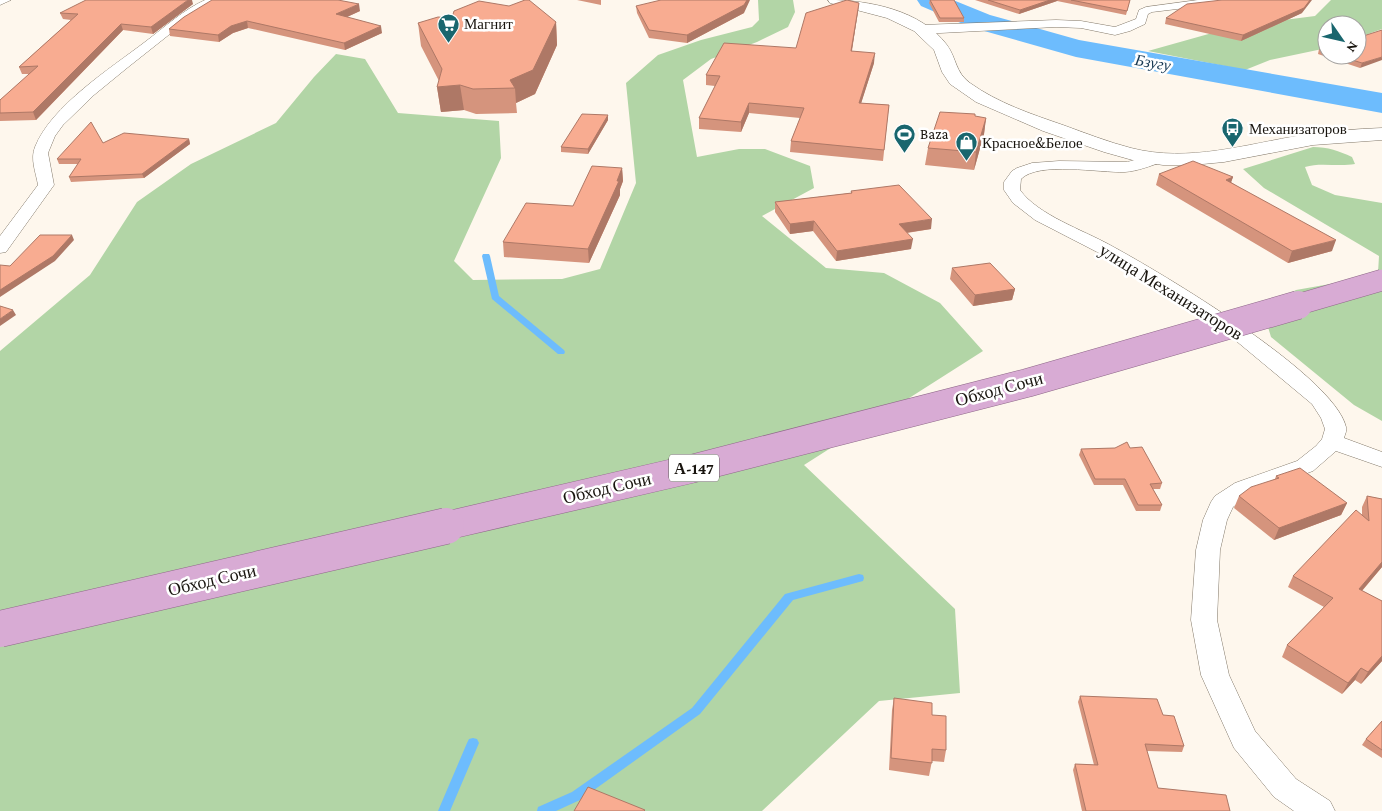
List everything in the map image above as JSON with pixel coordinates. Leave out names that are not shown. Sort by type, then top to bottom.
[{"type":"highway","name":"Обход Сочи","points":[[0,630],[691,469],[1026,382],[1382,280]]},
{"type":"street","points":[[0,2],[5,0]]},
{"type":"street","points":[[0,248],[46,185],[40,159],[42,145],[56,125],[110,74],[183,16],[215,0]]},
{"type":"street","points":[[835,0],[886,13],[921,29],[939,46],[946,57],[951,73],[962,85],[981,97],[1027,119],[1125,152],[1156,159],[1210,158],[1304,141],[1347,135],[1382,134]]},
{"type":"street","points":[[921,29],[1023,24],[1078,24],[1096,29],[1122,30],[1142,21],[1143,12],[1150,9],[1227,0]]},
{"type":"street","name":"улица Механизаторов","points":[[1156,159],[1126,167],[1046,167],[1031,169],[1021,172],[1015,177],[1012,182],[1012,190],[1019,200],[1041,216],[1105,249],[1182,294],[1230,326],[1320,400],[1332,418],[1336,430],[1332,441]]},
{"type":"street","points":[[1319,811],[1284,788],[1244,739],[1215,675],[1204,620],[1208,550],[1214,520],[1223,502],[1243,488],[1305,466],[1324,451],[1332,441],[1382,460]]},
{"type":"green space","points":[[758,0],[793,0],[795,12],[788,27],[757,42],[711,59],[683,80],[697,157],[739,149],[765,149],[810,166],[814,188],[762,216],[826,268],[884,273],[940,303],[983,351],[804,465],[955,609],[960,693],[879,701],[762,811],[0,811],[0,351],[90,275],[137,202],[191,164],[276,123],[314,77],[336,54],[365,59],[398,113],[499,121],[501,158],[454,261],[473,280],[562,279],[600,269],[636,183],[626,83],[658,55],[701,40],[752,27],[759,20]]},
{"type":"green space","points":[[1331,0],[1382,0],[1382,29],[1367,34],[1367,15],[1317,15],[1317,50],[1270,60],[1245,70],[1148,51],[1237,26],[1315,16]]},
{"type":"green space","points":[[1313,147],[1343,153],[1352,157],[1355,164],[1305,167],[1312,185],[1335,195],[1382,203],[1382,421],[1354,405],[1271,337],[1262,307],[1296,290],[1347,281],[1378,273],[1379,256],[1264,188],[1243,169]]},
{"type":"building","points":[[86,0],[188,0],[151,27],[121,24],[33,112],[0,113],[0,100],[38,66],[19,67],[78,14],[60,13]]},
{"type":"building","points":[[212,0],[338,0],[359,4],[336,14],[381,26],[344,43],[247,21],[231,26],[218,35],[169,29],[184,17]]},
{"type":"building","points":[[529,0],[556,22],[533,70],[510,80],[515,88],[473,89],[460,85],[437,87],[442,69],[418,23],[438,17],[452,18],[454,11],[479,1],[509,6]]},
{"type":"building","points":[[661,0],[747,0],[744,5],[687,35],[649,30],[636,6]]},
{"type":"building","points":[[847,0],[859,3],[851,51],[875,53],[859,103],[889,105],[884,150],[791,141],[804,108],[749,103],[741,122],[699,118],[720,76],[706,75],[724,43],[796,48],[806,13]]},
{"type":"building","points":[[930,0],[954,0],[964,18],[940,18]]},
{"type":"building","points":[[988,0],[1050,0],[1020,10]]},
{"type":"building","points":[[1071,0],[1130,0],[1127,11]]},
{"type":"building","points":[[1222,0],[1310,0],[1304,8],[1243,35],[1166,18],[1187,4]]},
{"type":"building","points":[[1382,30],[1382,57],[1367,62],[1367,35]]},
{"type":"building","points":[[940,112],[975,114],[975,116],[986,118],[976,152],[928,148]]},
{"type":"building","points":[[582,114],[608,115],[588,149],[561,147]]},
{"type":"building","points":[[91,122],[103,143],[124,133],[189,139],[142,174],[69,177],[81,159],[57,159]]},
{"type":"building","points":[[1193,161],[1233,177],[1226,180],[1336,240],[1292,251],[1159,174]]},
{"type":"building","points":[[592,166],[622,168],[617,181],[619,181],[588,249],[503,242],[526,203],[573,206]]},
{"type":"building","points":[[899,185],[932,219],[899,224],[913,239],[837,251],[814,221],[790,224],[775,202],[852,193],[851,191]]},
{"type":"building","points":[[40,235],[72,235],[53,256],[0,290],[0,265],[10,266]]},
{"type":"building","points":[[990,263],[1015,289],[975,295],[952,268]]},
{"type":"building","points":[[0,306],[13,310],[0,319]]},
{"type":"building","points":[[1127,442],[1130,448],[1142,447],[1162,483],[1150,484],[1162,505],[1138,505],[1125,479],[1095,479],[1081,449],[1115,448]]},
{"type":"building","points":[[1300,468],[1347,503],[1279,528],[1239,496],[1251,487],[1279,478],[1276,476]]},
{"type":"building","points":[[1367,496],[1382,499],[1382,562],[1359,589],[1382,601],[1382,656],[1368,672],[1361,668],[1348,683],[1287,645],[1333,598],[1293,576],[1356,510],[1369,521]]},
{"type":"building","points":[[1080,696],[1157,699],[1163,715],[1174,716],[1184,746],[1145,744],[1158,788],[1226,795],[1230,811],[1086,811],[1075,764],[1098,765]]},
{"type":"building","points":[[894,698],[932,703],[932,715],[946,716],[946,750],[932,749],[932,763],[891,758]]},
{"type":"building","points":[[1382,721],[1382,750],[1366,739]]},
{"type":"building","points":[[588,787],[645,810],[574,811]]},
{"type":"waterway","name":"Бзугу","points":[[930,0],[980,21],[1076,48],[1382,103]]},
{"type":"waterway","points":[[486,256],[495,297],[561,352]]},
{"type":"waterway","points":[[543,811],[576,796],[696,711],[789,597],[859,578]]},
{"type":"waterway","points":[[444,811],[473,743]]},
{"type":"place","name":"Магнит","points":[[448,43]]},
{"type":"place","name":"Механизаторов","points":[[1233,148]]},
{"type":"place","name":"Baza","points":[[904,153]]},
{"type":"place","name":"Красное&Белое","points":[[966,162]]}]
